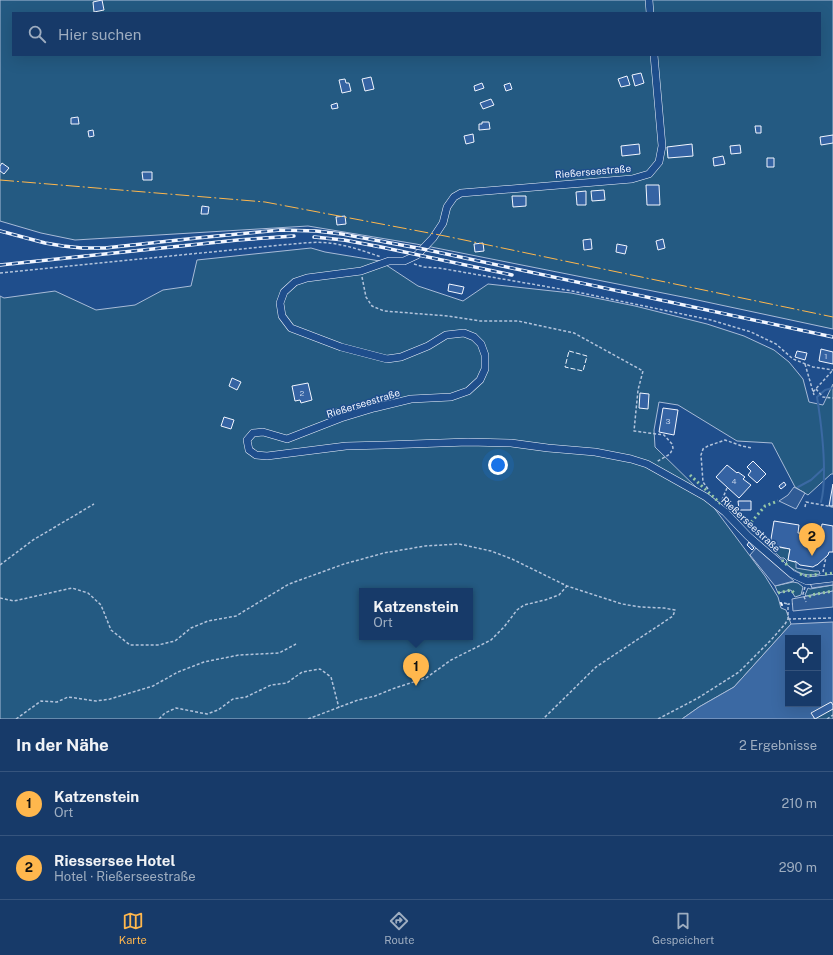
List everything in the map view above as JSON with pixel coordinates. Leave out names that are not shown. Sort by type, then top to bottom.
[{"type":"street","points":[[650,0],[650,12]]},
{"type":"street","name":"Rießerseestraße","points":[[654,56],[662,146],[659,162],[649,174],[632,179],[461,193],[454,197],[447,207],[443,223],[423,250],[417,255],[404,261],[389,261],[361,272],[307,278],[295,282],[284,292],[280,303],[282,316],[291,328],[341,347],[387,359],[401,358],[428,346],[446,335],[464,333],[474,337],[481,344],[485,355],[485,369],[480,380],[468,391],[452,396],[411,399],[374,408],[341,418],[287,439],[263,432],[253,433],[247,440],[249,450],[256,455],[267,456],[346,446],[468,442],[511,443],[595,452],[631,459],[652,466],[706,497],[725,512],[748,536],[776,561],[792,574],[807,581]]},
{"type":"street","points":[[807,581],[833,578]]},
{"type":"path","points":[[0,273],[312,243],[335,244],[355,248],[381,257]]},
{"type":"path","points":[[404,261],[424,267],[439,268],[572,291],[711,320],[751,332],[776,344],[793,359],[805,364],[813,367],[833,370]]},
{"type":"path","points":[[361,272],[366,297],[372,306],[384,311],[480,320],[518,321],[574,333],[643,371],[638,390],[634,431],[664,436],[672,444],[673,448],[670,454],[658,460],[652,466]]},
{"type":"path","points":[[805,364],[813,394],[833,370]]},
{"type":"path","points":[[816,389],[823,397],[833,398]]},
{"type":"path","points":[[710,490],[706,488],[703,482],[701,455],[703,450],[708,446],[725,440],[752,448]]},
{"type":"path","points":[[722,502],[726,488]]},
{"type":"path","points":[[805,507],[806,502],[833,507]]},
{"type":"path","points":[[0,564],[33,540],[94,504]]},
{"type":"path","points":[[0,598],[14,601],[72,588],[88,593],[101,605],[111,630],[130,645],[158,645],[175,641],[191,628],[208,622],[236,616],[289,584],[344,564],[384,553],[425,546],[459,544],[491,551],[512,559],[567,586],[622,604],[675,610],[673,616],[596,667],[543,719]]},
{"type":"path","points":[[821,579],[826,557]]},
{"type":"path","points":[[806,602],[803,594],[807,581]]},
{"type":"path","points":[[308,719],[426,678],[451,660],[491,640],[504,627],[517,610],[524,605],[559,595],[567,586]]},
{"type":"path","points":[[784,603],[793,604]]},
{"type":"path","points":[[658,719],[698,698],[739,672],[771,640],[788,619],[788,604]]},
{"type":"path","points":[[788,619],[833,618]]},
{"type":"path","points":[[16,719],[41,701],[57,702],[68,697],[96,701],[110,699],[153,686],[178,672],[204,662],[239,655],[279,653],[296,644]]},
{"type":"path","points":[[159,719],[165,713],[176,708],[207,714],[218,710],[233,699],[246,696],[271,685],[287,683],[302,672],[320,669],[331,677],[339,708]]},
{"type":"path","points":[[827,719],[833,715]]},
{"type":"shaded area","points":[[0,0],[833,0],[833,329],[688,298],[416,244],[308,226],[75,240],[41,233],[0,221]]},
{"type":"shaded area","points":[[311,248],[325,252],[380,261],[418,286],[463,301],[488,284],[571,293],[635,306],[707,324],[744,336],[774,350],[789,362],[803,379],[809,402],[823,405],[833,384],[833,474],[831,474],[808,495],[795,487],[772,443],[737,441],[678,405],[659,402],[654,430],[655,447],[706,497],[765,576],[778,597],[781,608],[786,610],[791,624],[734,687],[699,707],[682,719],[0,719],[0,296],[4,298],[55,291],[96,310],[135,305],[163,290],[191,286],[197,260]]},
{"type":"shaded area","points":[[794,487],[805,493],[796,509],[779,501],[788,495]]},
{"type":"shaded area","points":[[769,539],[771,540],[770,546],[790,549],[788,560],[796,562],[796,568],[819,571],[820,574],[805,575],[790,567],[786,564],[787,561],[784,558],[781,558],[765,543]]},
{"type":"shaded area","points":[[756,548],[794,581],[775,586],[750,555]]},
{"type":"shaded area","points":[[833,581],[833,585],[812,588],[810,583]]},
{"type":"shaded area","points":[[793,582],[798,583],[803,587],[801,595],[795,597],[791,590],[778,593],[775,586]]},
{"type":"shaded area","points":[[833,585],[833,591],[805,595],[808,588],[810,589]]},
{"type":"shaded area","points":[[833,591],[833,607],[793,611],[792,599]]},
{"type":"shaded area","points":[[833,622],[833,706],[814,717],[814,719],[682,719],[699,707],[734,687],[791,624]]},
{"type":"shaded area","points":[[833,706],[833,719],[814,719],[813,717]]},
{"type":"building","points":[[102,0],[104,10],[94,12],[93,2]]},
{"type":"building","points":[[641,73],[644,83],[635,86],[632,75]]},
{"type":"building","points":[[627,76],[630,85],[621,87],[618,79]]},
{"type":"building","points":[[371,77],[374,89],[365,91],[362,79]]},
{"type":"building","points":[[345,79],[346,83],[349,83],[351,91],[342,93],[339,80]]},
{"type":"building","points":[[482,83],[484,88],[475,91],[474,86]]},
{"type":"building","points":[[510,83],[512,89],[506,91],[504,85]]},
{"type":"building","points":[[491,99],[494,105],[483,109],[480,103]]},
{"type":"building","points":[[337,103],[338,108],[332,109],[331,105]]},
{"type":"building","points":[[78,117],[79,124],[71,124],[71,118]]},
{"type":"building","points":[[482,122],[489,122],[490,129],[479,130],[479,124],[482,124]]},
{"type":"building","points":[[755,126],[761,126],[761,133],[756,133]]},
{"type":"building","points":[[93,130],[94,136],[89,137],[88,131]]},
{"type":"building","points":[[473,134],[474,142],[466,144],[464,136]]},
{"type":"building","points":[[833,135],[833,143],[821,145],[820,137]]},
{"type":"building","points":[[639,144],[640,154],[622,156],[621,146]]},
{"type":"building","points":[[692,144],[693,156],[668,158],[667,147]]},
{"type":"building","points":[[740,145],[741,153],[731,154],[730,146]]},
{"type":"building","points":[[723,156],[725,164],[714,166],[713,158]]},
{"type":"building","points":[[767,158],[774,158],[774,167],[767,167]]},
{"type":"building","points":[[2,163],[9,168],[4,174],[0,171],[0,166]]},
{"type":"building","points":[[142,172],[152,172],[152,180],[143,180]]},
{"type":"building","points":[[646,185],[659,185],[660,205],[647,205]]},
{"type":"building","points":[[604,190],[605,200],[592,201],[591,191]]},
{"type":"building","points":[[586,191],[586,205],[577,205],[576,192]]},
{"type":"building","points":[[512,196],[526,196],[526,206],[513,207]]},
{"type":"building","points":[[202,206],[209,207],[208,214],[201,214]]},
{"type":"building","points":[[345,216],[346,224],[337,225],[336,217]]},
{"type":"building","points":[[591,239],[592,249],[584,250],[583,240]]},
{"type":"building","points":[[663,239],[665,248],[658,250],[656,241]]},
{"type":"building","points":[[483,243],[484,251],[475,252],[474,244]]},
{"type":"building","points":[[617,244],[627,246],[625,254],[616,252]]},
{"type":"building","points":[[449,284],[464,287],[462,294],[448,291]]},
{"type":"building","points":[[821,349],[833,352],[833,364],[819,361]]},
{"type":"building","points":[[797,351],[807,353],[805,360],[795,357]]},
{"type":"building","points":[[232,378],[241,382],[237,390],[229,386]]},
{"type":"building","points":[[308,383],[312,400],[301,403],[300,400],[295,401],[292,386]]},
{"type":"building","points":[[640,393],[649,394],[648,409],[639,408]]},
{"type":"building","points":[[663,408],[678,410],[674,435],[659,432]]},
{"type":"building","points":[[337,409],[339,417],[330,420],[327,412]]},
{"type":"building","points":[[224,417],[234,420],[231,429],[221,426]]},
{"type":"building","points":[[753,461],[766,474],[757,483],[748,475],[751,471],[747,467]]},
{"type":"building","points":[[727,465],[745,477],[743,479],[751,485],[739,498],[716,477]]},
{"type":"building","points":[[784,482],[786,485],[781,489],[779,486]]},
{"type":"building","points":[[833,484],[833,506],[829,506]]},
{"type":"building","points":[[738,501],[751,501],[751,510],[739,510]]},
{"type":"building","points":[[774,521],[799,525],[798,533],[820,536],[822,524],[833,526],[833,552],[829,552],[828,555],[813,567],[800,565],[795,561],[788,560],[790,549],[770,545]]},
{"type":"building","points":[[749,542],[754,548],[752,550],[747,545]]},
{"type":"building","points":[[831,702],[833,709],[815,719],[811,713]]},
{"type":"waterway","points":[[821,502],[824,486],[824,462],[817,397],[825,390],[833,388]]},
{"type":"waterway","points":[[798,487],[811,480],[824,468]]},
{"type":"railway","points":[[0,231],[45,243],[82,248],[105,248],[280,230],[316,231],[342,234],[423,249],[833,337]]},
{"type":"railway","points":[[0,265],[238,240],[294,236]]},
{"type":"railway","points":[[314,237],[344,240],[381,247],[512,275]]},
{"type":"hedge","points":[[690,475],[721,504]]},
{"type":"hedge","points":[[748,526],[765,506],[778,501]]},
{"type":"hedge","points":[[782,560],[788,566]]},
{"type":"hedge","points":[[825,574],[833,573]]},
{"type":"hedge","points":[[800,574],[808,576],[819,574]]},
{"type":"hedge","points":[[778,593],[791,590],[795,594]]},
{"type":"hedge","points":[[809,597],[811,595],[833,591]]},
{"type":"fence","points":[[569,351],[587,356],[583,371],[565,367],[569,351]]},
{"type":"power","points":[[0,180],[265,202],[445,236],[833,317]]},
{"type":"place","name":"Riessersee Hotel","points":[[812,556]]},
{"type":"place","name":"Katzenstein","points":[[416,686]]}]
